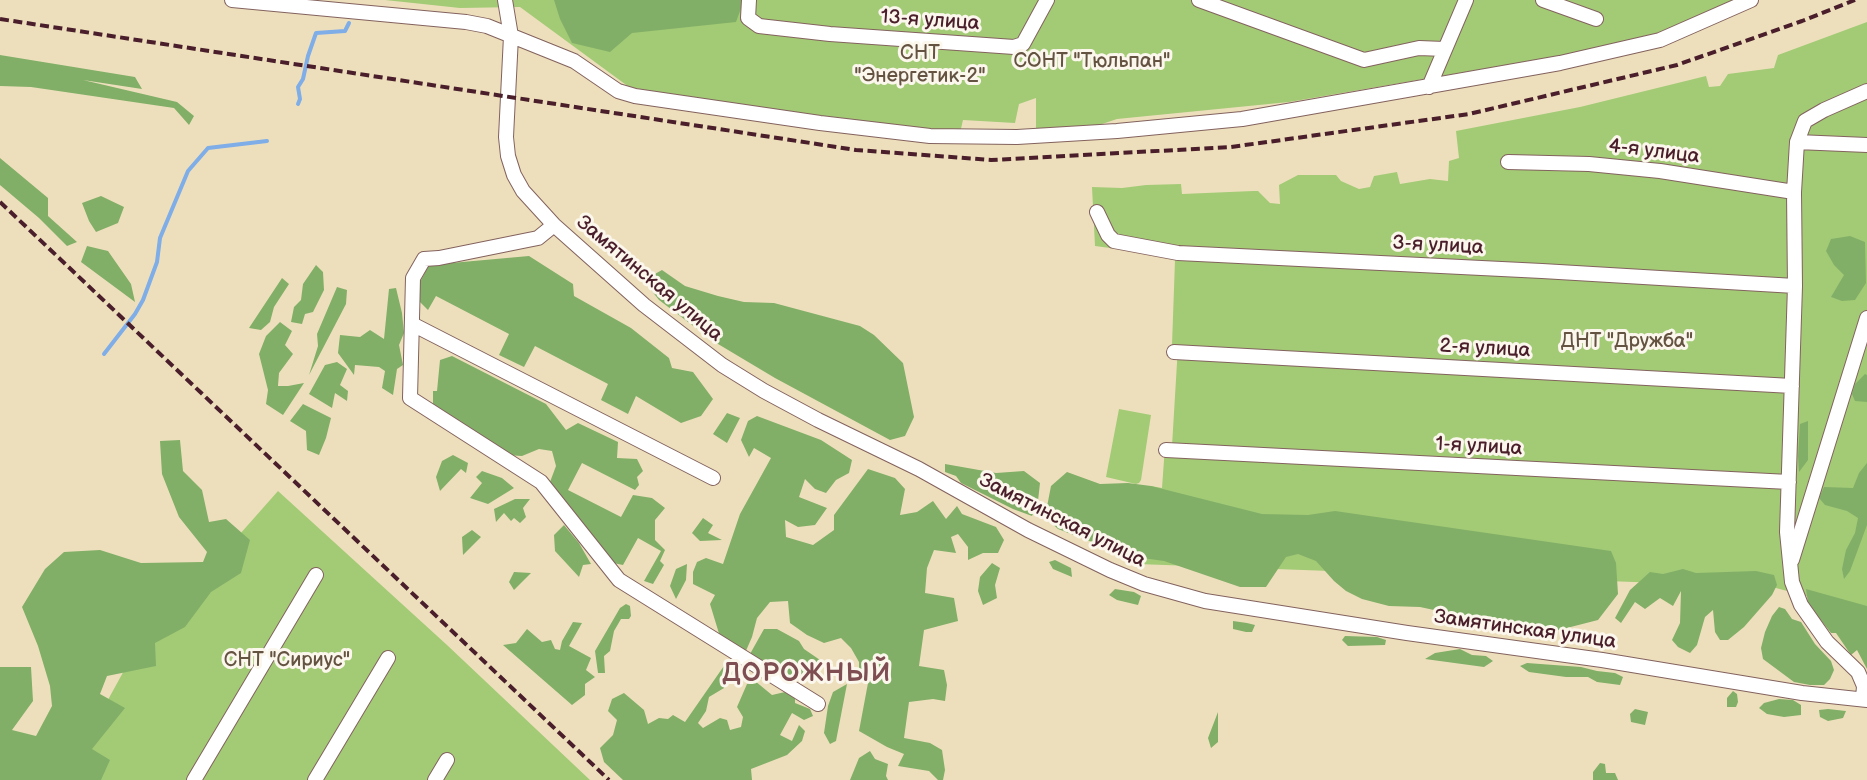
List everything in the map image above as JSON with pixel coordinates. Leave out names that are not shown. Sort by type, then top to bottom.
[{"type":"street","points":[[232,0],[466,22],[487,26],[574,61],[618,91],[635,96],[764,116],[930,136],[1017,137],[1118,131],[1231,120],[1560,63],[1660,40],[1751,0]]},
{"type":"street","name":"Замятинская улица","points":[[505,0],[511,36],[506,137],[508,156],[514,175],[523,191],[554,225],[685,338],[722,365],[764,391],[919,469],[1028,530],[1144,584],[1206,601],[1602,660],[1802,693],[1865,691]]},
{"type":"street","name":"13-я улица","points":[[749,0],[748,18],[759,26],[830,34],[1014,47],[1023,44],[1047,0]]},
{"type":"street","points":[[1199,0],[1364,60],[1419,48],[1444,49]]},
{"type":"street","points":[[1429,87],[1466,0]]},
{"type":"street","points":[[1543,0],[1596,19]]},
{"type":"street","points":[[1865,691],[1858,672],[1827,642],[1801,605],[1792,582],[1787,532],[1797,142],[1805,121],[1867,91]]},
{"type":"street","points":[[1797,142],[1867,146]]},
{"type":"street","name":"4-я улица","points":[[1508,162],[1613,166],[1794,192]]},
{"type":"street","name":"3-я улица","points":[[1097,212],[1108,236],[1114,241],[1178,253],[1553,271],[1795,286]]},
{"type":"street","points":[[554,225],[538,238],[424,259],[413,278],[411,398],[541,482],[619,580],[818,704]]},
{"type":"street","points":[[1790,568],[1867,318]]},
{"type":"street","points":[[412,324],[713,478]]},
{"type":"street","name":"2-я улица","points":[[1174,352],[1792,386]]},
{"type":"street","name":"1-я улица","points":[[1166,450],[1789,482]]},
{"type":"street","points":[[194,780],[316,575]]},
{"type":"street","points":[[315,780],[388,658]]},
{"type":"street","points":[[435,780],[447,760]]},
{"type":"green space","points":[[385,0],[1745,0],[1657,36],[1617,46],[1289,102],[1117,119],[1099,125],[1036,131],[1036,98],[1019,104],[1015,123],[963,120],[960,133],[756,109],[629,87],[520,7],[460,8]]},
{"type":"green space","points":[[554,0],[744,0],[736,22],[632,33],[610,52],[572,43],[560,19]]},
{"type":"green space","name":"ДНТ \"Дружба\"","points":[[1867,22],[1867,612],[1772,587],[1137,564],[1151,486],[1162,488],[1165,446],[1172,446],[1178,346],[1172,345],[1175,260],[1148,253],[1095,246],[1092,187],[1122,188],[1181,184],[1182,194],[1258,191],[1270,203],[1280,204],[1279,185],[1298,175],[1336,175],[1341,181],[1359,189],[1370,187],[1374,176],[1397,172],[1400,184],[1430,179],[1448,181],[1449,161],[1459,158],[1456,131],[1580,107],[1706,76],[1709,87],[1720,86],[1728,74],[1774,68],[1778,55]]},
{"type":"green space","points":[[0,55],[135,77],[142,89],[83,80],[177,102],[194,116],[189,125],[174,108],[31,87],[0,86]]},
{"type":"green space","points":[[0,158],[48,198],[48,216],[77,242],[67,246],[39,218],[0,185]]},
{"type":"green space","points":[[101,196],[124,207],[118,223],[96,232],[82,203]]},
{"type":"green space","points":[[1850,236],[1865,242],[1866,283],[1855,300],[1842,301],[1831,297],[1844,275],[1834,265],[1826,251],[1831,239]]},
{"type":"green space","points":[[87,246],[108,251],[131,284],[135,302],[81,262]]},
{"type":"green space","points":[[529,256],[573,284],[574,296],[631,328],[669,358],[672,368],[693,372],[713,399],[701,416],[681,423],[636,396],[628,414],[601,400],[608,384],[535,346],[524,367],[499,355],[509,334],[436,296],[428,310],[418,300],[419,284],[429,265]]},
{"type":"green space","points":[[316,265],[323,272],[324,290],[313,312],[305,314],[302,324],[291,322],[294,307],[301,300],[303,284]]},
{"type":"green space","points":[[662,270],[685,286],[744,302],[774,303],[860,326],[874,335],[903,363],[914,417],[905,436],[890,440],[775,378],[713,341],[659,300],[651,290],[653,275]]},
{"type":"green space","points":[[282,278],[289,284],[274,307],[270,322],[261,330],[249,328]]},
{"type":"green space","points":[[337,287],[347,290],[346,304],[309,375],[318,346],[317,334]]},
{"type":"green space","points":[[396,288],[404,333],[399,345],[403,365],[397,369],[393,395],[382,388],[385,371],[379,367],[355,365],[354,375],[338,353],[340,335],[360,337],[370,330],[384,339],[389,289]]},
{"type":"green space","points":[[280,322],[292,331],[285,345],[293,354],[279,373],[278,386],[304,383],[283,415],[266,404],[268,390],[259,354],[266,336]]},
{"type":"green space","points":[[452,356],[546,404],[566,430],[578,423],[618,442],[617,458],[637,459],[643,471],[637,477],[639,485],[635,490],[582,463],[568,490],[621,517],[633,495],[652,498],[665,508],[655,520],[655,540],[665,550],[660,561],[664,565],[653,584],[644,581],[661,551],[638,538],[623,565],[608,562],[556,500],[550,482],[556,466],[552,451],[539,449],[522,456],[505,455],[433,405],[433,391],[437,391],[440,360]]},
{"type":"green space","points":[[337,362],[347,369],[340,385],[348,391],[347,401],[335,393],[332,408],[309,394],[325,365]]},
{"type":"green space","points":[[1865,374],[1867,375],[1867,402],[1855,401],[1852,394],[1855,384]]},
{"type":"green space","points":[[303,404],[331,418],[319,455],[307,450],[306,431],[290,421]]},
{"type":"green space","points":[[1119,409],[1151,415],[1141,480],[1136,484],[1106,477]]},
{"type":"green space","points":[[727,413],[740,418],[727,443],[713,434]]},
{"type":"green space","points":[[757,416],[821,440],[852,460],[849,473],[836,480],[826,493],[815,489],[805,479],[799,497],[827,508],[815,525],[798,527],[785,520],[786,537],[813,545],[834,530],[834,515],[868,469],[895,478],[905,489],[900,515],[917,512],[933,501],[946,519],[957,506],[962,514],[996,527],[1004,540],[998,553],[983,553],[968,560],[968,547],[958,534],[951,537],[956,553],[934,550],[927,568],[925,593],[954,598],[958,621],[924,630],[919,666],[944,670],[947,685],[945,701],[933,699],[909,702],[904,738],[930,743],[942,750],[945,770],[943,780],[938,780],[929,771],[898,766],[904,754],[859,731],[868,683],[859,674],[859,662],[851,648],[841,638],[824,643],[790,623],[788,601],[770,602],[757,618],[745,653],[721,640],[710,604],[715,595],[693,584],[693,572],[697,562],[706,558],[723,564],[740,514],[771,458],[754,448],[749,457],[741,440],[748,421]]},
{"type":"green space","points":[[1808,421],[1808,460],[1799,472],[1800,424]]},
{"type":"green space","points":[[180,440],[183,471],[202,490],[209,522],[226,519],[250,540],[241,573],[211,592],[185,627],[155,643],[156,666],[107,676],[100,694],[125,708],[92,749],[110,760],[101,780],[0,780],[0,667],[31,667],[33,701],[12,730],[36,736],[52,706],[50,686],[38,646],[22,607],[45,569],[64,552],[100,550],[141,563],[203,562],[207,552],[179,517],[162,474],[160,441]]},
{"type":"green space","points":[[453,455],[468,463],[466,473],[461,469],[440,491],[436,477],[442,461]]},
{"type":"green space","points":[[1867,463],[1867,525],[1850,571],[1844,579],[1842,569],[1846,550],[1855,533],[1858,518],[1847,511],[1825,505],[1819,498],[1824,487],[1853,488],[1859,473]]},
{"type":"green space","points":[[945,464],[996,473],[1024,471],[1040,483],[1038,501],[1032,516],[961,483],[956,476],[945,472]]},
{"type":"green space","points":[[482,471],[502,478],[514,488],[488,504],[470,498],[482,483],[476,477]]},
{"type":"green space","points":[[1067,472],[1100,484],[1128,483],[1151,486],[1262,514],[1308,515],[1335,511],[1611,551],[1616,563],[1618,594],[1598,620],[1555,631],[1520,627],[1492,618],[1420,607],[1389,606],[1362,599],[1346,591],[1316,561],[1298,554],[1286,557],[1266,587],[1240,587],[1164,561],[1128,556],[1058,529],[1045,517],[1051,486]]},
{"type":"green space","name":"СНТ \"Сириус\"","points":[[278,491],[447,645],[590,780],[64,780],[132,656]]},
{"type":"green space","points":[[515,499],[530,499],[523,508],[526,517],[520,523],[514,518],[511,521],[504,513],[496,522],[494,509]]},
{"type":"green space","points":[[703,518],[713,525],[708,533],[722,540],[700,541],[692,533]]},
{"type":"green space","points":[[564,525],[579,543],[591,564],[583,565],[579,577],[555,551],[554,535]]},
{"type":"green space","points":[[472,530],[481,537],[463,555],[462,537]]},
{"type":"green space","points":[[1055,560],[1071,568],[1072,577],[1053,569],[1049,562]]},
{"type":"green space","points":[[992,563],[1000,568],[995,585],[997,598],[983,605],[978,591],[980,577]]},
{"type":"green space","points":[[687,564],[686,580],[676,599],[670,586],[676,569]]},
{"type":"green space","points":[[1683,569],[1696,573],[1756,571],[1774,575],[1777,585],[1772,595],[1744,627],[1728,640],[1720,640],[1715,632],[1713,610],[1705,617],[1697,645],[1690,653],[1678,647],[1672,640],[1680,623],[1681,591],[1673,606],[1660,598],[1645,609],[1635,602],[1621,623],[1615,618],[1630,590],[1650,572],[1663,574]]},
{"type":"green space","points":[[514,572],[531,573],[514,590],[509,582]]},
{"type":"green space","points":[[1115,589],[1134,592],[1141,596],[1138,605],[1117,600],[1109,595]]},
{"type":"green space","points":[[1806,589],[1867,606],[1867,669],[1857,650],[1851,655],[1836,633],[1831,633],[1808,604]]},
{"type":"green space","points":[[626,604],[630,606],[631,616],[629,619],[621,619],[614,631],[610,651],[604,656],[605,673],[598,673],[595,651],[620,608]]},
{"type":"green space","points":[[1779,607],[1785,609],[1792,619],[1801,622],[1815,644],[1831,661],[1834,670],[1824,685],[1794,682],[1763,659],[1761,648],[1765,632]]},
{"type":"green space","points":[[1233,621],[1255,625],[1252,632],[1246,632],[1233,629]]},
{"type":"green space","points":[[573,622],[582,623],[569,646],[591,658],[586,670],[595,677],[585,684],[585,695],[572,705],[503,645],[516,643],[527,629],[542,642],[551,640],[555,649],[560,650],[562,641]]},
{"type":"green space","points":[[764,629],[777,629],[799,641],[804,649],[820,660],[816,671],[795,682],[750,654]]},
{"type":"green space","points":[[1345,636],[1377,637],[1386,640],[1385,645],[1348,646],[1342,640]]},
{"type":"green space","points":[[1460,649],[1472,655],[1486,656],[1493,661],[1484,667],[1425,659],[1435,653]]},
{"type":"green space","points":[[726,663],[731,663],[735,669],[727,679],[724,688],[709,697],[706,711],[698,723],[703,728],[720,718],[727,720],[730,730],[741,727],[743,717],[737,707],[747,684],[755,681],[772,695],[785,692],[795,695],[795,703],[810,709],[813,716],[804,720],[792,713],[780,735],[792,741],[799,725],[805,731],[802,741],[787,755],[751,769],[752,780],[623,780],[604,762],[600,748],[613,735],[617,720],[608,711],[612,699],[624,693],[644,710],[648,724],[659,718],[668,719],[673,715],[685,722]]},
{"type":"green space","points":[[1527,663],[1581,667],[1615,673],[1623,677],[1620,685],[1597,682],[1588,677],[1566,677],[1529,672],[1520,666]]},
{"type":"green space","points":[[847,684],[836,741],[830,744],[824,733],[828,706],[833,692]]},
{"type":"green space","points":[[1733,691],[1737,694],[1738,702],[1736,707],[1727,707],[1727,698]]},
{"type":"green space","points":[[1779,699],[1793,700],[1801,705],[1801,715],[1784,717],[1767,714],[1759,708],[1764,703]]},
{"type":"green space","points":[[1635,709],[1648,712],[1645,725],[1631,722],[1630,714]]},
{"type":"green space","points":[[1819,710],[1846,711],[1843,718],[1828,721],[1820,717]]},
{"type":"green space","points":[[1218,712],[1218,742],[1211,748],[1208,738]]},
{"type":"green space","points":[[870,751],[875,759],[888,764],[886,776],[888,780],[850,780],[859,758]]},
{"type":"green space","points":[[1600,763],[1605,764],[1606,773],[1615,773],[1618,780],[1593,780],[1593,772]]},
{"type":"waterway","points":[[298,104],[300,99],[298,87],[303,79],[316,33],[345,31],[349,23]]},
{"type":"waterway","points":[[104,354],[143,300],[157,262],[160,238],[188,171],[208,148],[267,141]]},
{"type":"railway","points":[[0,19],[856,150],[991,160],[1231,147],[1469,114],[1677,65],[1855,0]]},
{"type":"railway","points":[[0,202],[609,780]]},
{"type":"district","name":"ДОРОЖНЫЙ","points":[[807,674]]},
{"type":"park label","name":"СОНТ \"Тюльпан\"","points":[[1092,62]]},
{"type":"park label","name":"СHТ \"Энергетик-2\"","points":[[920,66]]}]
